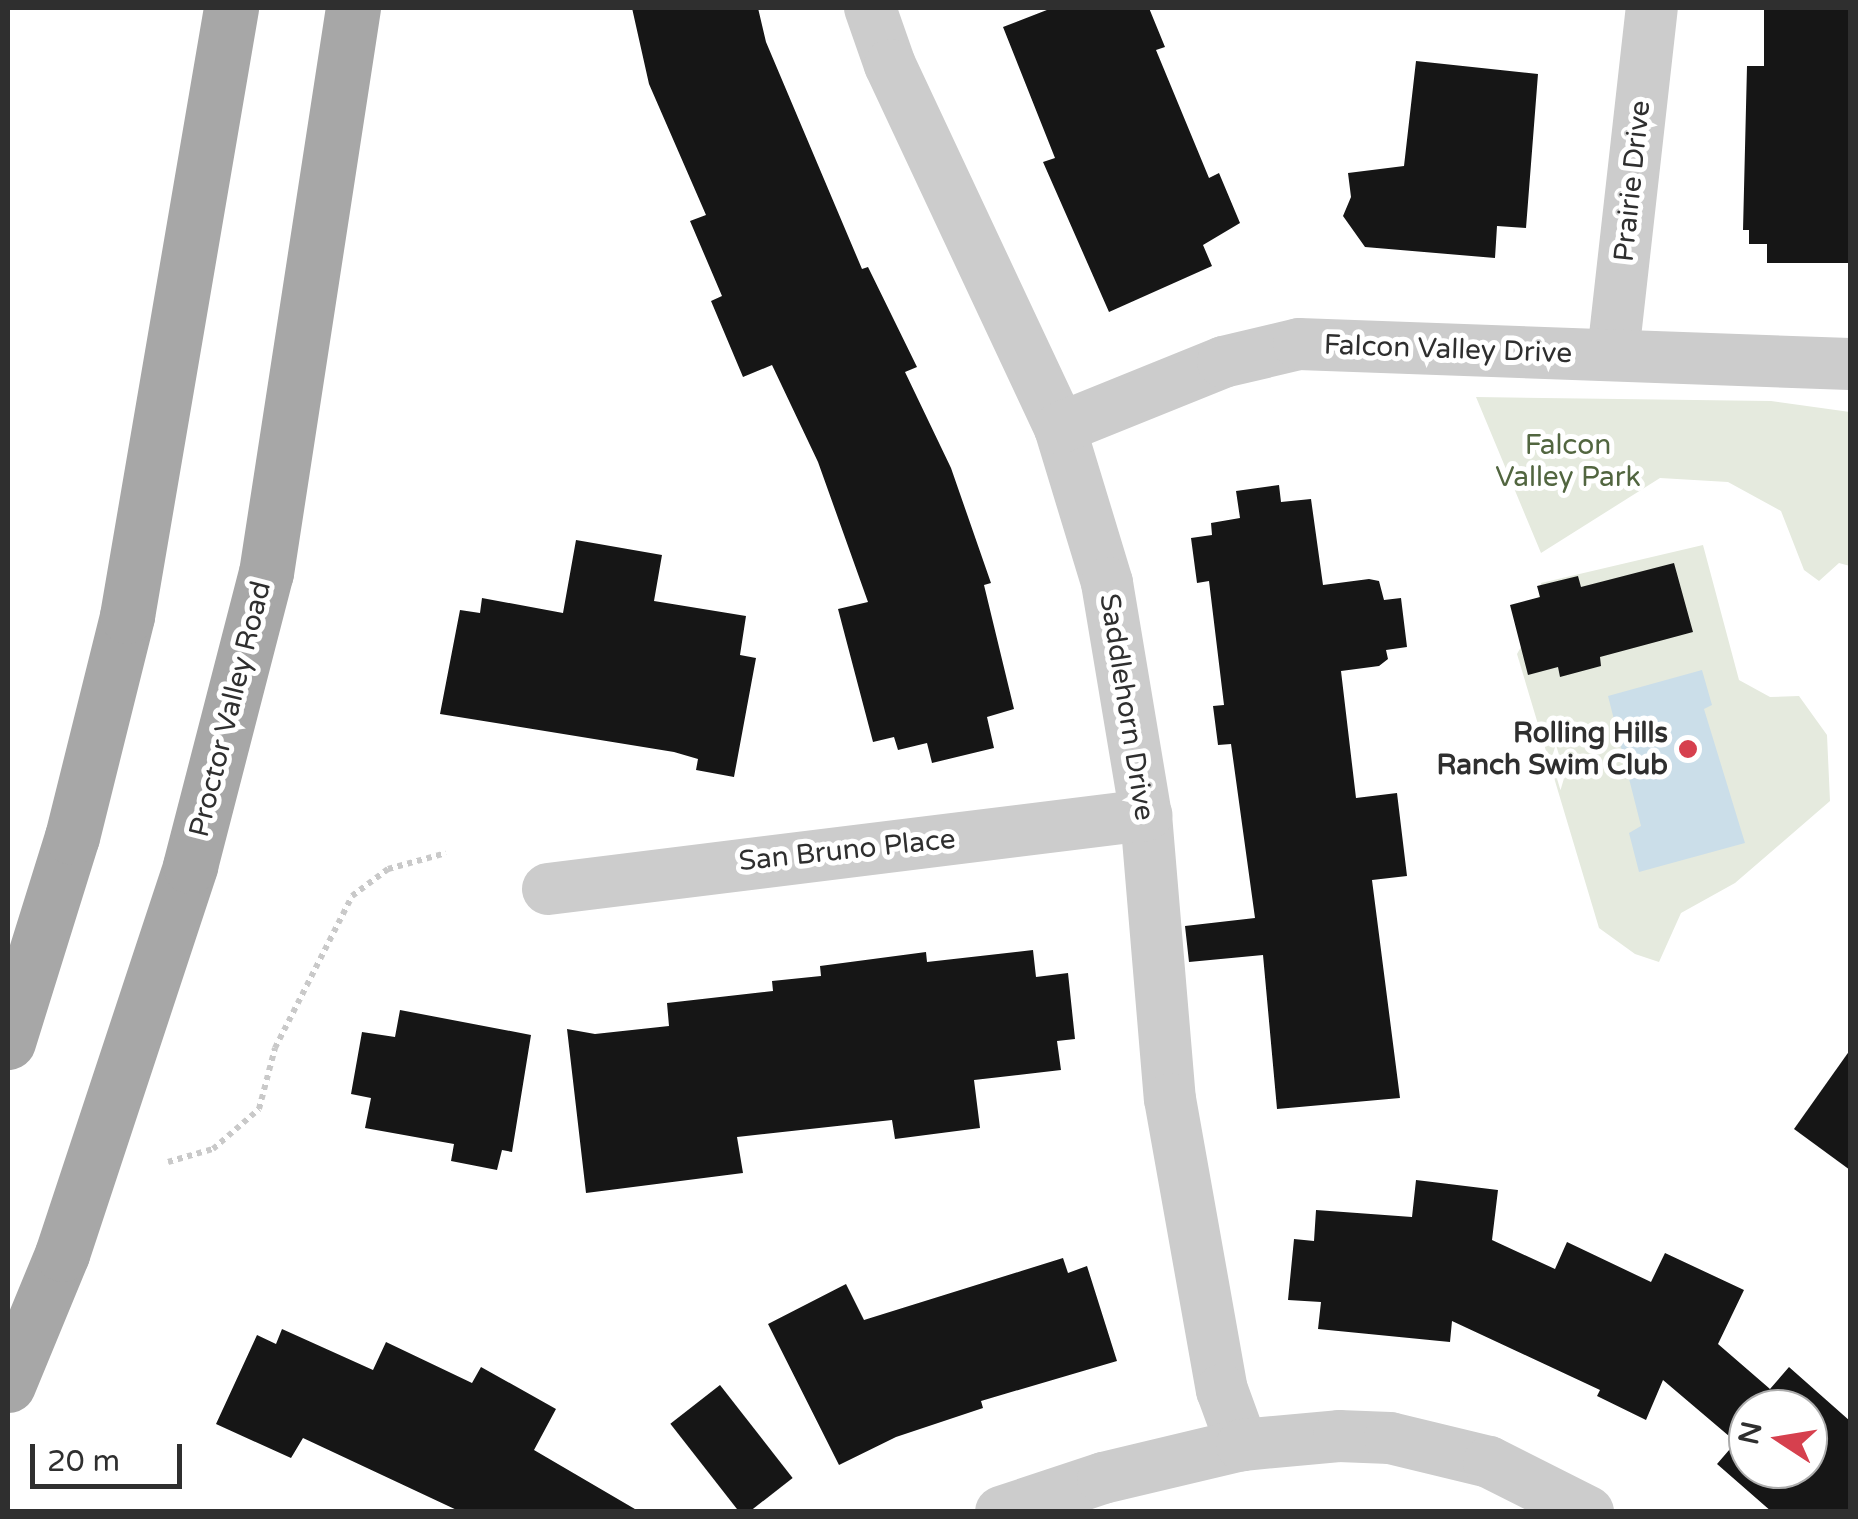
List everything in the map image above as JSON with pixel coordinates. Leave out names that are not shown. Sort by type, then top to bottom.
[{"type":"main road","points":[[8,1042],[72,836],[128,616],[231,8]]},
{"type":"main road","name":"Proctor Valley Road","points":[[8,1385],[62,1254],[162,954],[261,591],[353,8]]},
{"type":"street","name":"Saddlehorn Drive","points":[[870,8],[890,65],[1060,428],[1107,583],[1146,815],[1170,1099],[1222,1390],[1242,1445]]},
{"type":"street","name":"Prairie Drive","points":[[1613,354],[1652,8]]},
{"type":"street","name":"Falcon Valley Drive","points":[[1060,428],[1222,362],[1299,344],[1850,364]]},
{"type":"street","name":"San Bruno Place","points":[[548,889],[1146,815]]},
{"type":"street","points":[[1001,1512],[1103,1478],[1242,1445],[1339,1436],[1439,1447],[1537,1482],[1588,1512]]},
{"type":"path","points":[[168,1162],[212,1148],[259,1110],[274,1048],[352,896],[388,869],[446,853]]},
{"type":"green space","name":"Falcon Valley Park","points":[[1476,397],[1771,401],[1850,412],[1850,566],[1839,563],[1819,581],[1804,570],[1781,511],[1728,482],[1660,478],[1541,553]]},
{"type":"green space","name":"Rolling Hills Ranch Swim Club","points":[[1703,545],[1739,680],[1770,697],[1799,696],[1827,735],[1830,801],[1735,883],[1681,913],[1659,962],[1635,954],[1599,928],[1517,654],[1534,624],[1541,583]]},
{"type":"water","points":[[1702,670],[1712,705],[1704,709],[1745,843],[1639,872],[1629,833],[1641,826],[1608,696]]},
{"type":"building","points":[[632,8],[758,8],[766,42],[862,269],[868,267],[917,367],[905,372],[951,468],[991,583],[984,585],[1014,709],[987,717],[994,748],[932,763],[927,743],[898,750],[894,737],[873,742],[838,609],[868,602],[818,462],[772,365],[743,377],[711,301],[722,296],[690,221],[706,215],[649,84]]},
{"type":"building","points":[[1052,8],[1149,8],[1165,47],[1156,50],[1209,178],[1219,173],[1240,223],[1203,245],[1212,266],[1109,312],[1043,162],[1055,158],[1003,27]]},
{"type":"building","points":[[1764,8],[1850,8],[1850,263],[1767,263],[1767,244],[1749,244],[1749,230],[1743,230],[1747,66],[1764,66]]},
{"type":"building","points":[[1416,61],[1538,74],[1526,228],[1497,226],[1495,258],[1365,247],[1343,216],[1351,197],[1348,173],[1404,166]]},
{"type":"building","points":[[1279,485],[1281,502],[1311,499],[1323,585],[1369,579],[1379,581],[1384,600],[1401,598],[1407,647],[1386,650],[1388,659],[1379,666],[1341,671],[1356,798],[1397,793],[1407,876],[1372,880],[1400,1098],[1277,1109],[1263,955],[1189,962],[1185,926],[1255,918],[1231,744],[1218,745],[1213,706],[1224,705],[1209,581],[1197,583],[1191,538],[1212,535],[1211,523],[1240,518],[1236,491]]},
{"type":"building","points":[[576,540],[662,555],[654,601],[746,616],[740,655],[756,658],[734,777],[696,770],[698,759],[674,752],[440,714],[460,610],[480,613],[482,598],[563,613]]},
{"type":"building","points":[[1674,563],[1693,632],[1600,657],[1601,666],[1560,677],[1558,667],[1528,675],[1510,605],[1540,597],[1537,586],[1578,576],[1581,587]]},
{"type":"building","points":[[1033,950],[1036,977],[1068,973],[1075,1039],[1057,1041],[1061,1070],[974,1080],[980,1128],[895,1139],[892,1120],[737,1137],[743,1173],[586,1193],[567,1029],[595,1034],[669,1026],[667,1003],[773,991],[772,981],[821,976],[820,966],[926,952],[927,962]]},
{"type":"building","points":[[400,1010],[531,1035],[512,1152],[502,1150],[497,1170],[451,1161],[454,1144],[365,1128],[371,1098],[351,1094],[362,1032],[395,1037]]},
{"type":"building","points":[[1850,1050],[1850,1170],[1794,1129]]},
{"type":"building","points":[[1416,1180],[1498,1190],[1492,1240],[1555,1269],[1567,1242],[1651,1282],[1665,1253],[1744,1290],[1718,1344],[1770,1389],[1728,1389],[1728,1435],[1663,1380],[1646,1420],[1597,1396],[1600,1390],[1452,1321],[1450,1342],[1318,1329],[1321,1302],[1288,1300],[1294,1239],[1314,1241],[1316,1210],[1412,1217]]},
{"type":"building","points":[[1063,1258],[1068,1273],[1087,1266],[1117,1361],[981,1401],[983,1408],[896,1437],[839,1465],[768,1324],[846,1284],[864,1320]]},
{"type":"building","points":[[282,1329],[373,1370],[386,1342],[472,1383],[481,1367],[556,1409],[534,1450],[640,1512],[461,1512],[303,1438],[291,1458],[216,1424],[257,1335],[276,1344]]},
{"type":"building","points":[[1789,1367],[1814,1389],[1770,1389]]},
{"type":"building","points":[[720,1385],[793,1478],[749,1512],[739,1512],[670,1424]]},
{"type":"building","points":[[1828,1402],[1850,1421],[1850,1512],[1772,1512],[1746,1489],[1828,1489]]},
{"type":"building","points":[[1728,1451],[1728,1474],[1717,1464]]},
{"type":"place","name":"Rolling Hills Ranch Swim Club","points":[[1688,749]]}]
